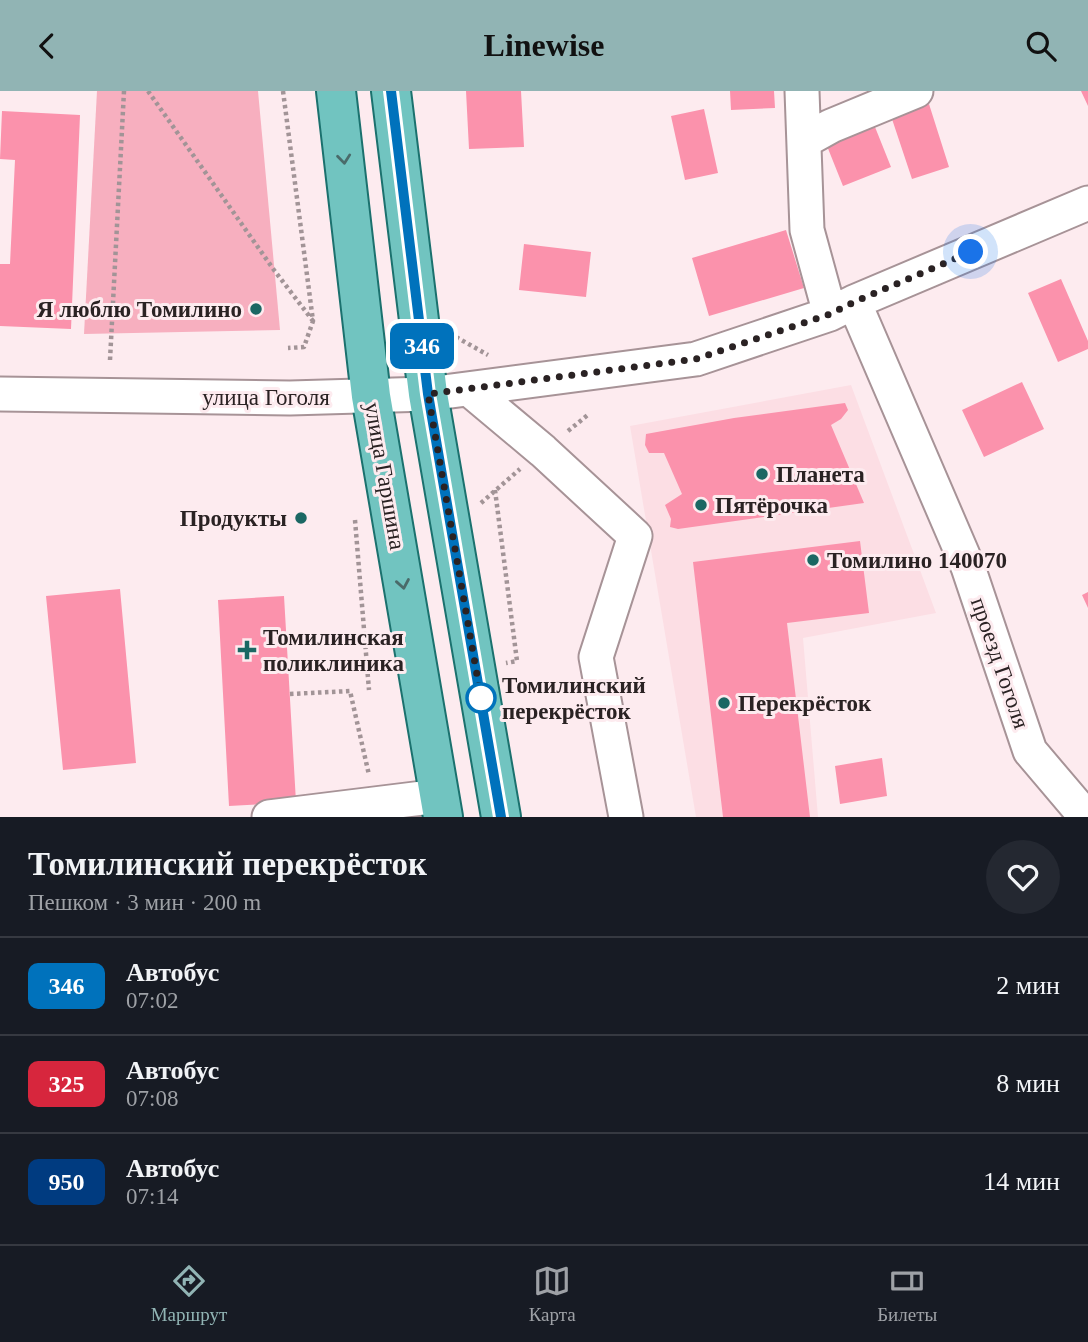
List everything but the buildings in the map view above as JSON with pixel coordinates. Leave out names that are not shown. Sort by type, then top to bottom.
[{"type":"main road","name":"улица Гаршина","points":[[337,91],[371,396],[441,806]]},
{"type":"main road","points":[[391,91],[428,394],[501,817]]},
{"type":"street","name":"проезд Гоголя","points":[[802,91],[807,230],[968,567],[1030,751],[1086,817]]},
{"type":"street","points":[[804,141],[831,126],[916,91]]},
{"type":"street","name":"улица Гоголя","points":[[0,394],[290,398],[428,394],[696,359],[842,308],[1088,203]]},
{"type":"street","points":[[469,389],[543,451],[635,536],[596,657],[626,817]]},
{"type":"street","points":[[269,817],[441,806]]},
{"type":"path","points":[[110,360],[124,91]]},
{"type":"path","points":[[148,91],[313,321]]},
{"type":"path","points":[[283,91],[313,321],[304,347],[288,348]]},
{"type":"path","points":[[454,336],[489,355],[501,356]]},
{"type":"path","points":[[495,489],[517,661]]},
{"type":"path","points":[[355,515],[369,690]]},
{"type":"path","points":[[290,694],[350,691],[367,810]]},
{"type":"shaded area","points":[[97,91],[258,91],[280,330],[84,334]]},
{"type":"shaded area","points":[[851,385],[936,613],[803,638],[818,817],[696,817],[630,426]]},
{"type":"bus line","name":"346","points":[[391,91],[428,394],[501,817]]},
{"type":"place","name":"Я люблю Томилино","points":[[256,309]]},
{"type":"place","name":"Планета","points":[[762,474]]},
{"type":"place","name":"Пятёрочка","points":[[701,505]]},
{"type":"place","name":"Продукты","points":[[301,518]]},
{"type":"place","name":"Томилино 140070","points":[[813,560]]},
{"type":"place","name":"Томилинская поликлиника","points":[[247,650]]},
{"type":"place","name":"Томилинский перекрёсток","points":[[481,698]]},
{"type":"place","name":"Перекрёсток","points":[[724,703]]},
{"type":"route","points":[[481,698],[428,394],[696,359],[830,314],[971,252]]}]
